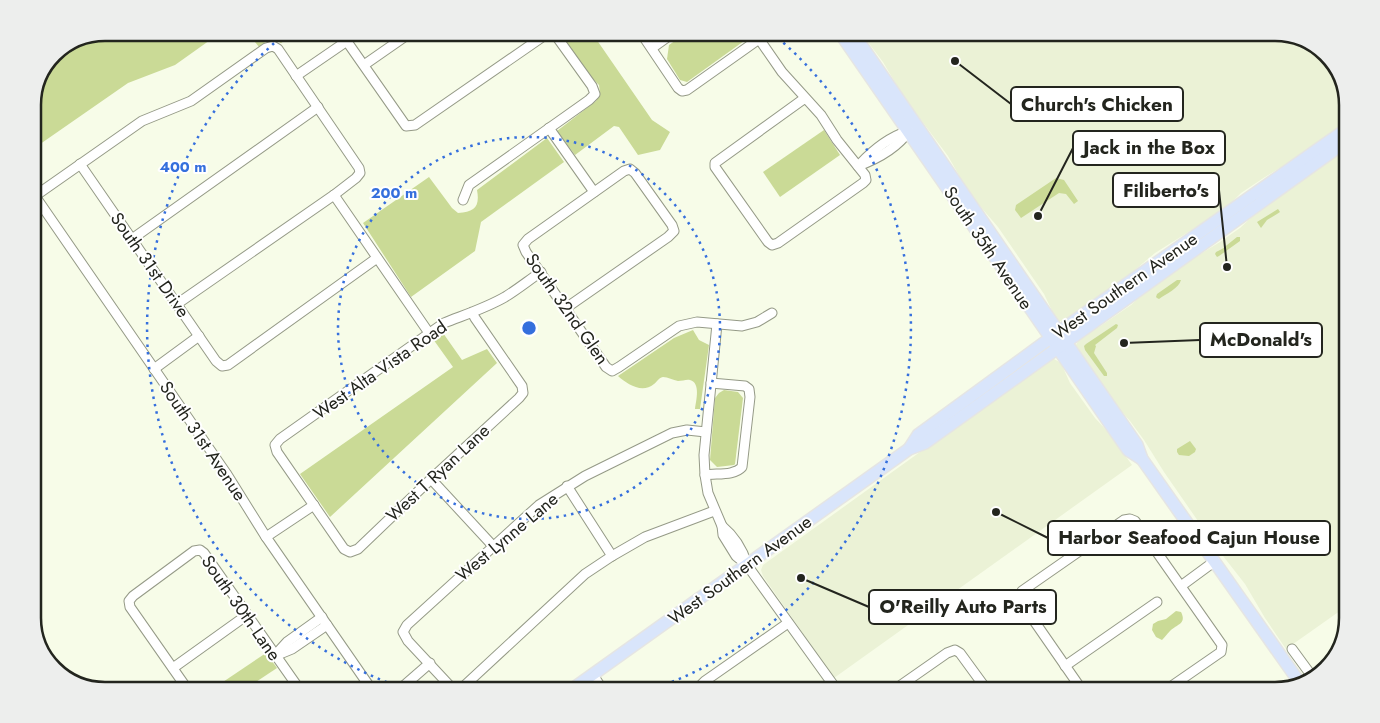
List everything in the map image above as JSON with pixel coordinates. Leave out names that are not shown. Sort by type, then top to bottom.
[{"type":"main road","name":"South 35th Avenue","points":[[846,41],[908,131],[951,185]]},
{"type":"main road","name":"South 35th Avenue","points":[[859,41],[951,185],[1058,340],[1137,445],[1142,459],[1296,678]]},
{"type":"main road","name":"West Southern Avenue","points":[[582,682],[909,449],[925,443],[1058,340],[1339,134]]},
{"type":"main road","name":"West Southern Avenue","points":[[1058,340],[1304,174],[1339,147]]},
{"type":"street","points":[[296,76],[347,41],[406,126],[415,125],[535,41]]},
{"type":"street","points":[[364,65],[397,41]]},
{"type":"street","points":[[463,200],[469,185],[594,94],[592,86],[560,41]]},
{"type":"street","points":[[647,41],[678,88],[682,91],[687,90],[751,41]]},
{"type":"street","points":[[652,48],[661,41]]},
{"type":"street","points":[[760,41],[782,72],[821,115],[837,140],[865,175],[866,180],[772,245],[715,167],[715,163],[805,98]]},
{"type":"street","points":[[41,189],[142,121],[191,101],[266,48],[273,46],[278,49],[360,168],[360,173],[334,195],[177,304]]},
{"type":"street","points":[[132,238],[318,107]]},
{"type":"street","points":[[549,128],[594,192],[624,171],[630,169],[635,173],[672,225],[674,231],[566,308]]},
{"type":"street","points":[[858,166],[874,160],[886,147],[902,141],[908,131]]},
{"type":"street","name":"South 31st Drive","points":[[80,164],[216,361],[222,366],[228,365],[377,258]]},
{"type":"street","name":"South 32nd Glen","points":[[594,192],[528,239],[523,245],[606,367],[612,371],[679,326],[697,322],[717,324]]},
{"type":"street","points":[[334,195],[429,333]]},
{"type":"street","name":"South 31st Avenue","points":[[41,204],[226,473],[266,537],[366,682]]},
{"type":"street","name":"West Alta Vista Road","points":[[314,505],[277,452],[275,445],[280,439],[444,323],[490,305],[541,272]]},
{"type":"street","name":"West T Ryan Lane","points":[[314,505],[344,549],[350,552],[358,549],[519,398],[523,393],[522,386],[472,312]]},
{"type":"street","points":[[772,314],[757,322],[742,326],[717,324],[704,455],[705,476],[708,493],[722,526],[730,532],[743,552],[747,565],[827,682]]},
{"type":"street","points":[[154,369],[199,336]]},
{"type":"street","points":[[705,476],[733,473],[740,470],[743,464],[750,397],[750,390],[745,386],[711,383]]},
{"type":"street","name":"West Lynne Lane","points":[[430,663],[408,641],[403,632],[406,625],[540,505],[585,476],[672,433],[687,430],[706,432]]},
{"type":"street","points":[[431,479],[493,546]]},
{"type":"street","points":[[567,486],[612,556]]},
{"type":"street","points":[[266,537],[314,505]]},
{"type":"street","points":[[468,682],[585,574],[645,537],[714,510]]},
{"type":"street","points":[[1077,682],[1021,602],[1020,597],[1022,591],[1124,520],[1130,519],[1135,521],[1220,642],[1222,648],[1218,654],[1178,682]]},
{"type":"street","name":"South 30th Lane","points":[[173,668],[130,607],[129,601],[133,596],[194,551],[200,550],[204,553],[294,682]]},
{"type":"street","points":[[1181,586],[1215,561]]},
{"type":"street","points":[[1066,666],[1157,602]]},
{"type":"street","points":[[183,682],[173,668],[247,615]]},
{"type":"street","points":[[275,656],[292,649],[299,639],[324,621]]},
{"type":"street","points":[[704,682],[788,623]]},
{"type":"street","points":[[1292,649],[1309,672]]},
{"type":"street","points":[[905,682],[946,653],[955,650],[960,653],[981,682]]},
{"type":"street","points":[[408,682],[430,663],[447,682]]},
{"type":"street","points":[[592,675],[597,682]]},
{"type":"shaded area","points":[[867,41],[1275,41],[1291,43],[1317,57],[1332,77],[1338,93],[1339,128],[1241,193],[1225,209],[1155,253],[1121,282],[1067,320],[1059,321],[1055,317],[1044,294],[998,227],[965,186],[948,156],[903,96],[883,62]]},
{"type":"shaded area","points":[[1339,154],[1339,612],[1286,649],[1245,584],[1216,547],[1144,440],[1115,404],[1076,345],[1080,338],[1131,305],[1146,291],[1184,264],[1240,228],[1255,214]]},
{"type":"shaded area","points":[[1054,359],[1061,363],[1070,383],[1132,465],[834,678],[763,576],[761,570],[763,565],[1048,360]]},
{"type":"green space","points":[[105,41],[209,41],[175,65],[128,83],[41,143],[41,101],[43,89],[54,66],[73,50],[85,45]]},
{"type":"green space","points":[[254,41],[267,41],[264,43],[259,47]]},
{"type":"green space","points":[[566,41],[598,41],[652,120],[670,132],[660,150],[638,155],[619,127],[614,126],[575,155],[557,131],[596,101],[600,93],[599,85]]},
{"type":"green space","points":[[675,41],[744,41],[687,82],[680,80],[667,59],[669,45]]},
{"type":"green space","points":[[824,130],[840,155],[780,197],[763,172]]},
{"type":"green space","points":[[547,138],[564,162],[481,222],[475,251],[411,297],[363,223],[429,177],[452,208],[458,213],[472,210],[478,200],[477,190]]},
{"type":"green space","points":[[1056,178],[1064,180],[1078,201],[1074,204],[1066,194],[1059,193],[1021,218],[1015,210],[1016,205]]},
{"type":"green space","points":[[1278,209],[1280,212],[1267,220],[1261,228],[1257,222]]},
{"type":"green space","points":[[1237,237],[1240,237],[1240,241],[1217,257],[1216,252]]},
{"type":"green space","points":[[1177,280],[1181,280],[1175,288],[1159,299],[1156,297],[1157,294]]},
{"type":"green space","points":[[1116,324],[1118,325],[1117,328],[1095,345],[1094,353],[1107,373],[1107,376],[1104,376],[1084,346]]},
{"type":"green space","points":[[693,330],[699,340],[709,345],[700,409],[695,409],[697,388],[690,380],[678,381],[663,377],[649,387],[640,388],[630,385],[618,376],[674,338]]},
{"type":"green space","points":[[443,333],[462,360],[487,349],[497,363],[330,517],[300,474],[453,367],[433,339]]},
{"type":"green space","points":[[724,390],[738,392],[743,398],[735,464],[717,467],[710,460],[715,398]]},
{"type":"green space","points":[[1190,441],[1196,449],[1195,452],[1189,456],[1179,455],[1177,449]]},
{"type":"green space","points":[[1176,611],[1181,612],[1183,616],[1182,621],[1162,640],[1156,637],[1152,630],[1153,624],[1166,619]]},
{"type":"green space","points":[[266,653],[277,668],[256,682],[223,682]]},
{"type":"waterway","points":[[1161,547],[1168,542]]},
{"type":"place","name":"Church's Chicken","points":[[955,61]]},
{"type":"place","name":"Jack in the Box","points":[[1038,216]]},
{"type":"place","name":"Filiberto's","points":[[1227,267]]},
{"type":"place","name":"McDonald's","points":[[1124,343]]},
{"type":"place","name":"Harbor Seafood Cajun House","points":[[996,512]]},
{"type":"place","name":"O'Reilly Auto Parts","points":[[801,578]]}]
